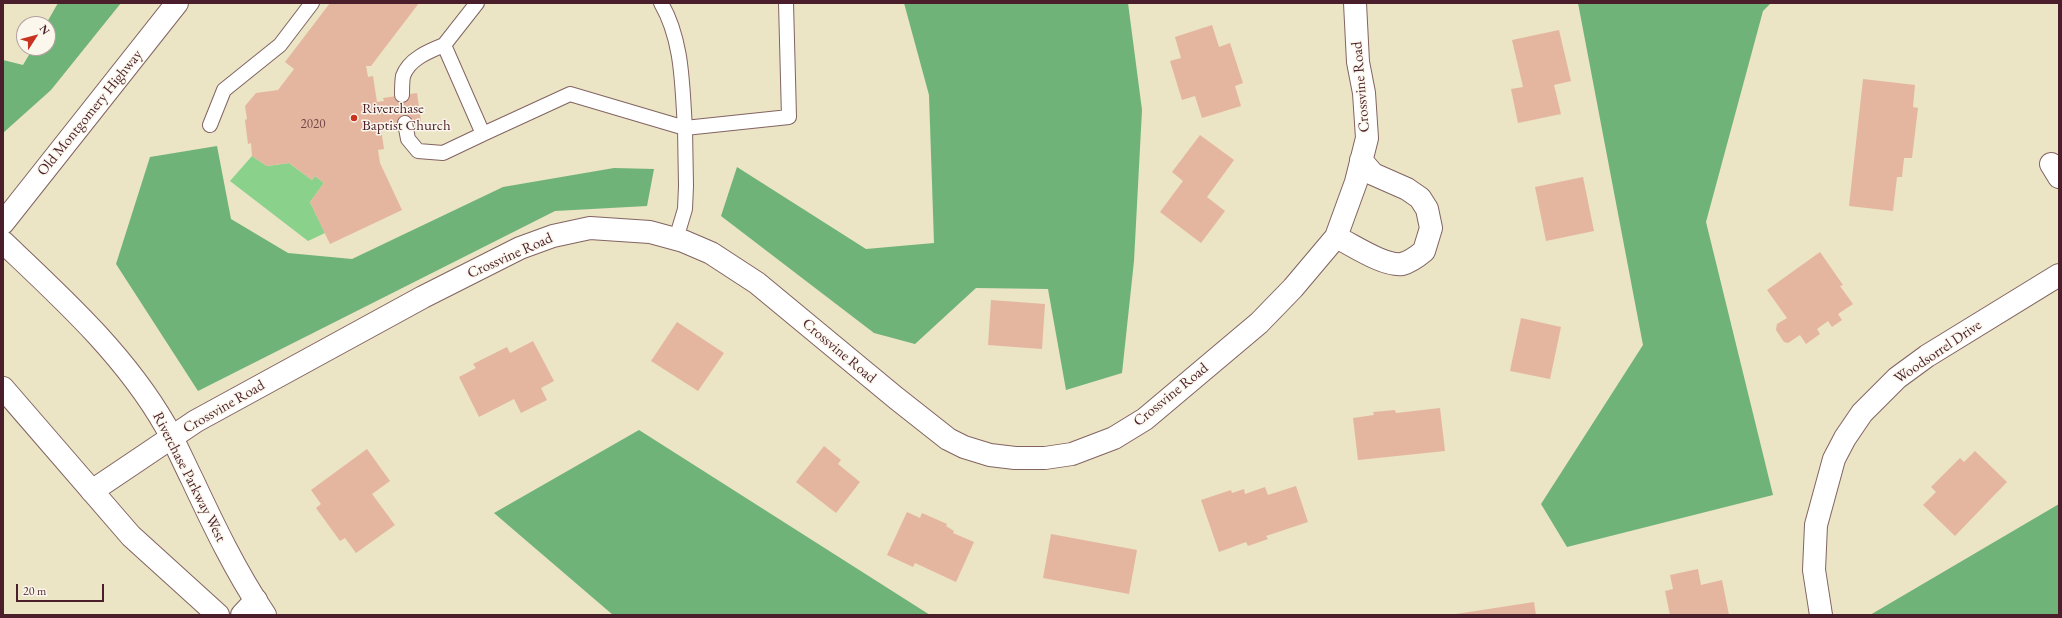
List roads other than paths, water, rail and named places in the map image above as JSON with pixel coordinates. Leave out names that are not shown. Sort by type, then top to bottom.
[{"type":"street","name":"Old Montgomery Highway","points":[[3,223],[177,3]]},
{"type":"street","name":"Crossvine Road","points":[[92,491],[216,409],[423,297],[520,248],[553,236],[590,228],[650,232],[676,239],[711,253],[757,282],[896,398],[948,439],[964,446],[990,455],[1015,458],[1045,458],[1072,454],[1114,438],[1145,419],[1258,323],[1293,288],[1336,237],[1356,182],[1366,138],[1364,93],[1358,62],[1355,3]]},
{"type":"street","points":[[1336,237],[1381,260],[1395,264],[1404,264],[1424,251],[1431,228],[1427,209],[1420,198],[1407,189],[1372,174],[1361,160]]},
{"type":"street","name":"Riverchase Parkway West","points":[[3,242],[76,312],[101,339],[165,424],[254,610]]},
{"type":"street","name":"Woodsorrel Drive","points":[[1821,615],[1814,570],[1816,525],[1834,459],[1845,438],[1862,413],[1897,378],[1927,356],[2059,275]]},
{"type":"street","points":[[3,388],[130,536],[218,615]]},
{"type":"lane","points":[[210,125],[224,90],[280,45],[312,3]]},
{"type":"lane","points":[[402,95],[403,76],[416,60],[424,53],[444,45],[477,3]]},
{"type":"lane","points":[[661,3],[670,19],[679,55],[685,128],[685,209],[676,239]]},
{"type":"lane","points":[[405,123],[408,139],[418,151],[443,153],[570,94],[685,128],[789,117],[786,3]]},
{"type":"lane","points":[[444,45],[483,134]]},
{"type":"place","name":"Riverchase Baptist Church","points":[[354,118]]}]
